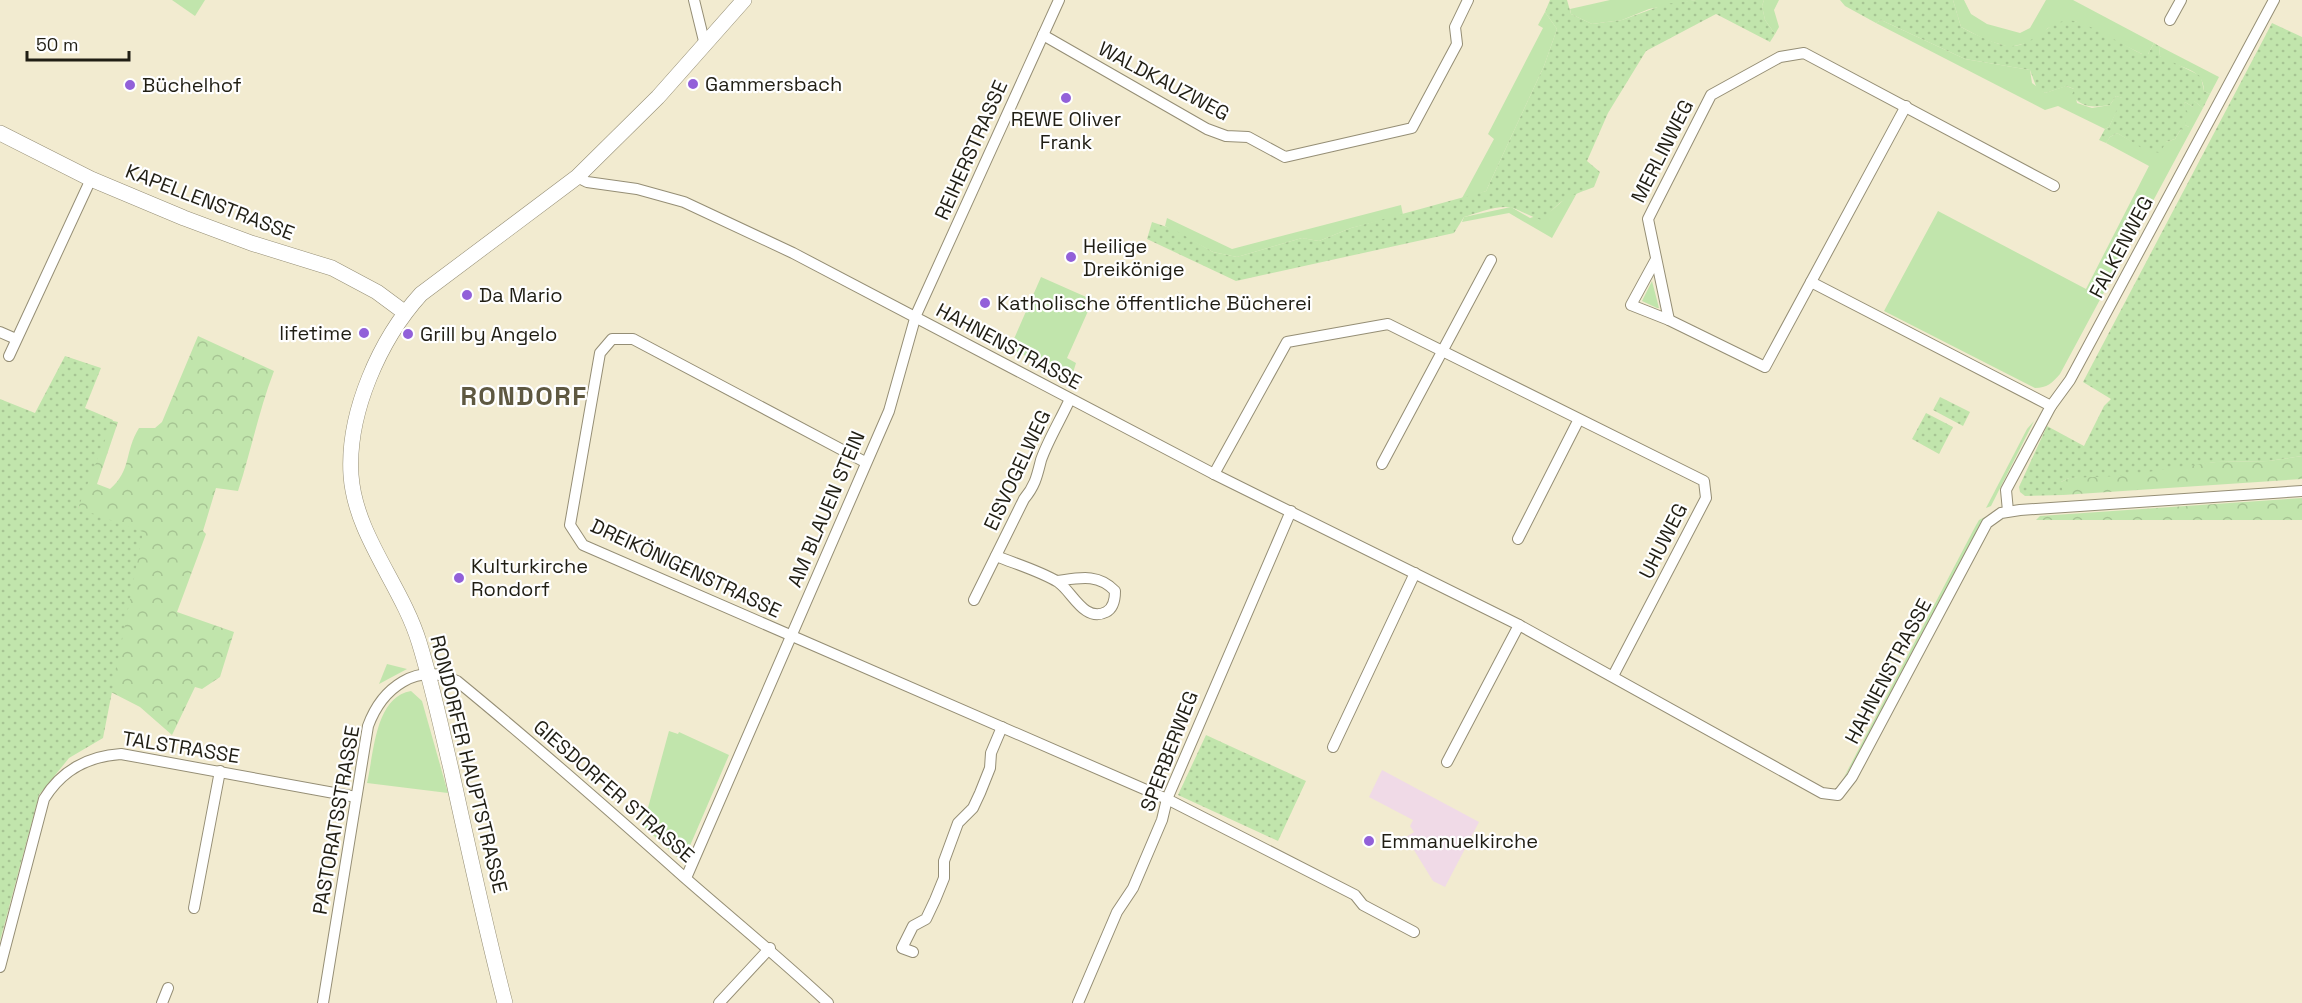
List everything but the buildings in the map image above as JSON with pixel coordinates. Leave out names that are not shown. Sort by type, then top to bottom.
[{"type":"main road","name":"RONDORFER HAUPTSTRASSE","points":[[505,1003],[428,673],[409,615],[364,524],[351,478],[352,441],[358,411],[383,348],[404,312],[439,278],[577,177],[658,97],[744,0]]},
{"type":"main road","name":"KAPELLENSTRASSE","points":[[0,133],[91,179],[251,243],[332,268],[376,292],[404,312]]},
{"type":"street","points":[[694,0],[705,45]]},
{"type":"street","name":"REIHERSTRASSE","points":[[916,315],[1059,0]]},
{"type":"street","name":"WALDKAUZWEG","points":[[1042,35],[1207,129],[1226,136],[1248,137],[1285,157],[1412,128],[1456,44],[1455,27],[1468,0]]},
{"type":"street","points":[[2170,20],[2181,0]]},
{"type":"street","name":"FALKENWEG","points":[[2008,511],[2007,490],[2051,406],[2070,380],[2274,0]]},
{"type":"street","name":"MERLINWEG","points":[[1669,320],[1648,219],[1711,95],[1780,57],[1804,53],[2054,186]]},
{"type":"street","points":[[1655,261],[1631,305],[1669,320],[1766,367],[1906,106]]},
{"type":"street","name":"HAHNENSTRASSE","points":[[577,177],[587,182],[637,189],[684,202],[916,315],[1214,474],[1519,625],[1822,793],[1839,795],[1852,777],[1987,523],[1993,517],[2008,511]]},
{"type":"street","points":[[9,356],[91,179]]},
{"type":"street","points":[[1382,464],[1434,364],[1444,352],[1491,260]]},
{"type":"street","points":[[1811,282],[2051,406]]},
{"type":"street","name":"AM BLAUEN STEIN","points":[[686,878],[889,411],[916,315]]},
{"type":"street","name":"UHUWEG","points":[[1214,474],[1287,342],[1388,324],[1578,421],[1704,481],[1706,498],[1613,676]]},
{"type":"street","points":[[0,332],[16,339]]},
{"type":"street","name":"DREIKÖNIGENSTRASSE","points":[[865,462],[633,339],[612,339],[600,353],[570,525],[575,536],[583,545],[1167,799],[1355,895],[1363,905],[1414,932]]},
{"type":"street","name":"EISVOGELWEG","points":[[974,600],[1024,499],[1032,489],[1041,461],[1070,399]]},
{"type":"street","points":[[1518,539],[1578,421]]},
{"type":"street","points":[[2008,511],[2302,491]]},
{"type":"street","name":"SPERBERWEG","points":[[1078,1003],[1117,912],[1133,888],[1162,820],[1167,799],[1291,511]]},
{"type":"street","name":"EISVOGELWEG","points":[[996,556],[1057,581],[1079,606],[1095,613],[1104,613],[1111,609],[1115,591],[1109,586],[1090,577],[1057,581]]},
{"type":"street","points":[[1333,747],[1415,573]]},
{"type":"street","points":[[1447,762],[1519,625]]},
{"type":"street","name":"PASTORATSSTRASSE","points":[[322,1003],[368,726],[375,707],[385,693],[407,680],[428,673]]},
{"type":"street","name":"GIESDORFER STRASSE","points":[[428,673],[443,674],[457,681],[571,775],[686,878],[770,948],[828,1003]]},
{"type":"street","points":[[913,952],[902,948],[913,926],[926,919],[935,900],[944,878],[944,861],[958,823],[973,808],[980,793],[990,768],[991,753],[1002,727]]},
{"type":"street","name":"TALSTRASSE","points":[[0,967],[44,799],[60,778],[90,759],[103,755],[121,754],[356,797]]},
{"type":"street","points":[[194,908],[220,771]]},
{"type":"street","points":[[719,1003],[770,948]]},
{"type":"street","points":[[162,1003],[168,988]]},
{"type":"shaded area","points":[[1382,770],[1479,822],[1445,887],[1433,881],[1406,837],[1414,832],[1410,826],[1413,820],[1369,797]]},
{"type":"green space","points":[[172,0],[205,0],[195,16]]},
{"type":"green space","points":[[1550,0],[1567,0],[1571,14],[1592,24],[1622,20],[1666,4],[1696,0],[1764,0],[1762,6],[1765,20],[1775,34],[1770,42],[1716,14],[1646,51],[1608,113],[1587,161],[1600,172],[1594,187],[1560,203],[1545,221],[1513,208],[1495,208],[1464,217],[1454,233],[1236,281],[1147,239],[1152,222],[1173,229],[1213,252],[1237,257],[1302,238],[1319,241],[1351,228],[1486,191],[1544,66],[1557,29],[1545,12]]},
{"type":"green space","points":[[1610,0],[1696,0],[1649,9],[1622,20],[1592,24],[1571,14],[1570,9]]},
{"type":"green space","points":[[1764,0],[1779,0],[1774,10],[1779,27],[1775,34],[1765,20],[1762,6]]},
{"type":"green space","points":[[1840,0],[1953,0],[1961,27],[2007,46],[2029,41],[2058,23],[2075,21],[2142,54],[2148,54],[2154,43],[2159,46],[2160,56],[2201,77],[2204,91],[2210,94],[2203,108],[2194,101],[2193,107],[2185,102],[2184,106],[2188,113],[2185,125],[2189,127],[2186,133],[2181,129],[2175,139],[2166,142],[2160,153],[2145,150],[2117,133],[2106,143],[2099,140],[2105,129],[2109,127],[2122,98],[2116,96],[2110,105],[2094,106],[2080,103],[2072,95],[2074,89],[2067,86],[2045,93],[2037,89],[2030,70],[1965,59],[1881,20],[1876,23],[1845,6]]},
{"type":"green space","points":[[1953,0],[1964,0],[1971,14],[1987,24],[2020,33],[2030,28],[2046,0],[2073,0],[2154,43],[2148,54],[2142,54],[2075,21],[2048,28],[2038,38],[2009,47],[1986,40],[1961,27]]},
{"type":"green space","points":[[1545,12],[1557,29],[1544,66],[1486,191],[1461,200],[1494,139],[1488,134],[1543,28],[1538,25]]},
{"type":"green space","points":[[1881,20],[1965,59],[2030,70],[2032,83],[2045,93],[2066,86],[2074,89],[2077,103],[2092,108],[2110,105],[2116,96],[2123,98],[2109,127],[2105,129],[2058,106],[2045,110],[1876,23]]},
{"type":"green space","points":[[2272,23],[2302,37],[2302,456],[2269,461],[2216,462],[2120,476],[2069,478],[2061,482],[2063,495],[2025,496],[2020,492],[2019,487],[2047,426],[2084,446],[2104,406],[2111,399],[2083,382]]},
{"type":"green space","points":[[2159,46],[2219,77],[2210,94],[2204,91],[2203,83],[2194,72],[2160,56]]},
{"type":"green space","points":[[2193,100],[2203,108],[2060,374],[2049,384],[2035,388],[1884,311],[1938,211],[2086,289],[2149,166],[2106,143],[2117,133],[2145,149],[2175,139],[2181,129],[2189,127],[2185,125],[2184,104],[2185,102],[2193,107]]},
{"type":"green space","points":[[1577,193],[1552,238],[1509,213],[1462,222],[1464,217],[1511,207],[1530,218],[1550,212],[1568,196]]},
{"type":"green space","points":[[1401,205],[1403,215],[1351,228],[1319,241],[1302,238],[1237,257],[1213,252],[1165,226],[1167,218],[1232,249]]},
{"type":"green space","points":[[1041,277],[1093,300],[1067,358],[1076,363],[1071,379],[1010,348]]},
{"type":"green space","points":[[1652,281],[1659,308],[1642,301]]},
{"type":"green space","points":[[198,336],[274,371],[238,491],[216,488],[203,531],[206,534],[177,612],[234,632],[220,677],[202,689],[195,687],[172,735],[140,707],[103,688],[78,513],[80,489],[99,418],[118,422],[97,484],[110,489],[122,475],[139,428],[155,428],[162,422]]},
{"type":"green space","points":[[65,356],[101,368],[85,408],[113,420],[78,508],[143,532],[103,738],[69,758],[39,795],[0,941],[0,399],[35,413]]},
{"type":"green space","points":[[1940,397],[1970,412],[1963,426],[1933,410]]},
{"type":"green space","points":[[1926,413],[1953,427],[1939,454],[1912,439]]},
{"type":"green space","points":[[2034,421],[1991,506],[1986,508],[2027,429]]},
{"type":"green space","points":[[2302,456],[2302,479],[2063,495],[2060,490],[2061,482],[2069,478],[2216,462],[2269,461]]},
{"type":"green space","points":[[2302,498],[2302,520],[2036,520],[2040,516]]},
{"type":"green space","points":[[1985,517],[1842,781],[1975,527],[1979,520]]},
{"type":"green space","points":[[387,664],[407,669],[379,684]]},
{"type":"green space","points":[[411,691],[422,701],[448,793],[367,783],[378,728],[383,715],[399,695]]},
{"type":"green space","points":[[669,731],[678,734],[679,732],[729,755],[686,855],[677,857],[643,826]]},
{"type":"green space","points":[[1206,735],[1306,781],[1278,841],[1178,795]]},
{"type":"place","name":"Gammersbach","points":[[693,84]]},
{"type":"place","name":"Büchelhof","points":[[130,85]]},
{"type":"place","name":"REWE Oliver Frank","points":[[1066,98]]},
{"type":"place","name":"Heilige Dreikönige","points":[[1071,257]]},
{"type":"place","name":"Da Mario","points":[[467,295]]},
{"type":"place","name":"Katholische öffentliche Bücherei","points":[[985,303]]},
{"type":"place","name":"lifetime","points":[[364,333]]},
{"type":"place","name":"Grill by Angelo","points":[[408,334]]},
{"type":"place","name":"Kulturkirche Rondorf","points":[[459,578]]},
{"type":"place","name":"Emmanuelkirche","points":[[1369,841]]},
{"type":"district","name":"RONDORF","points":[[524,396]]}]
